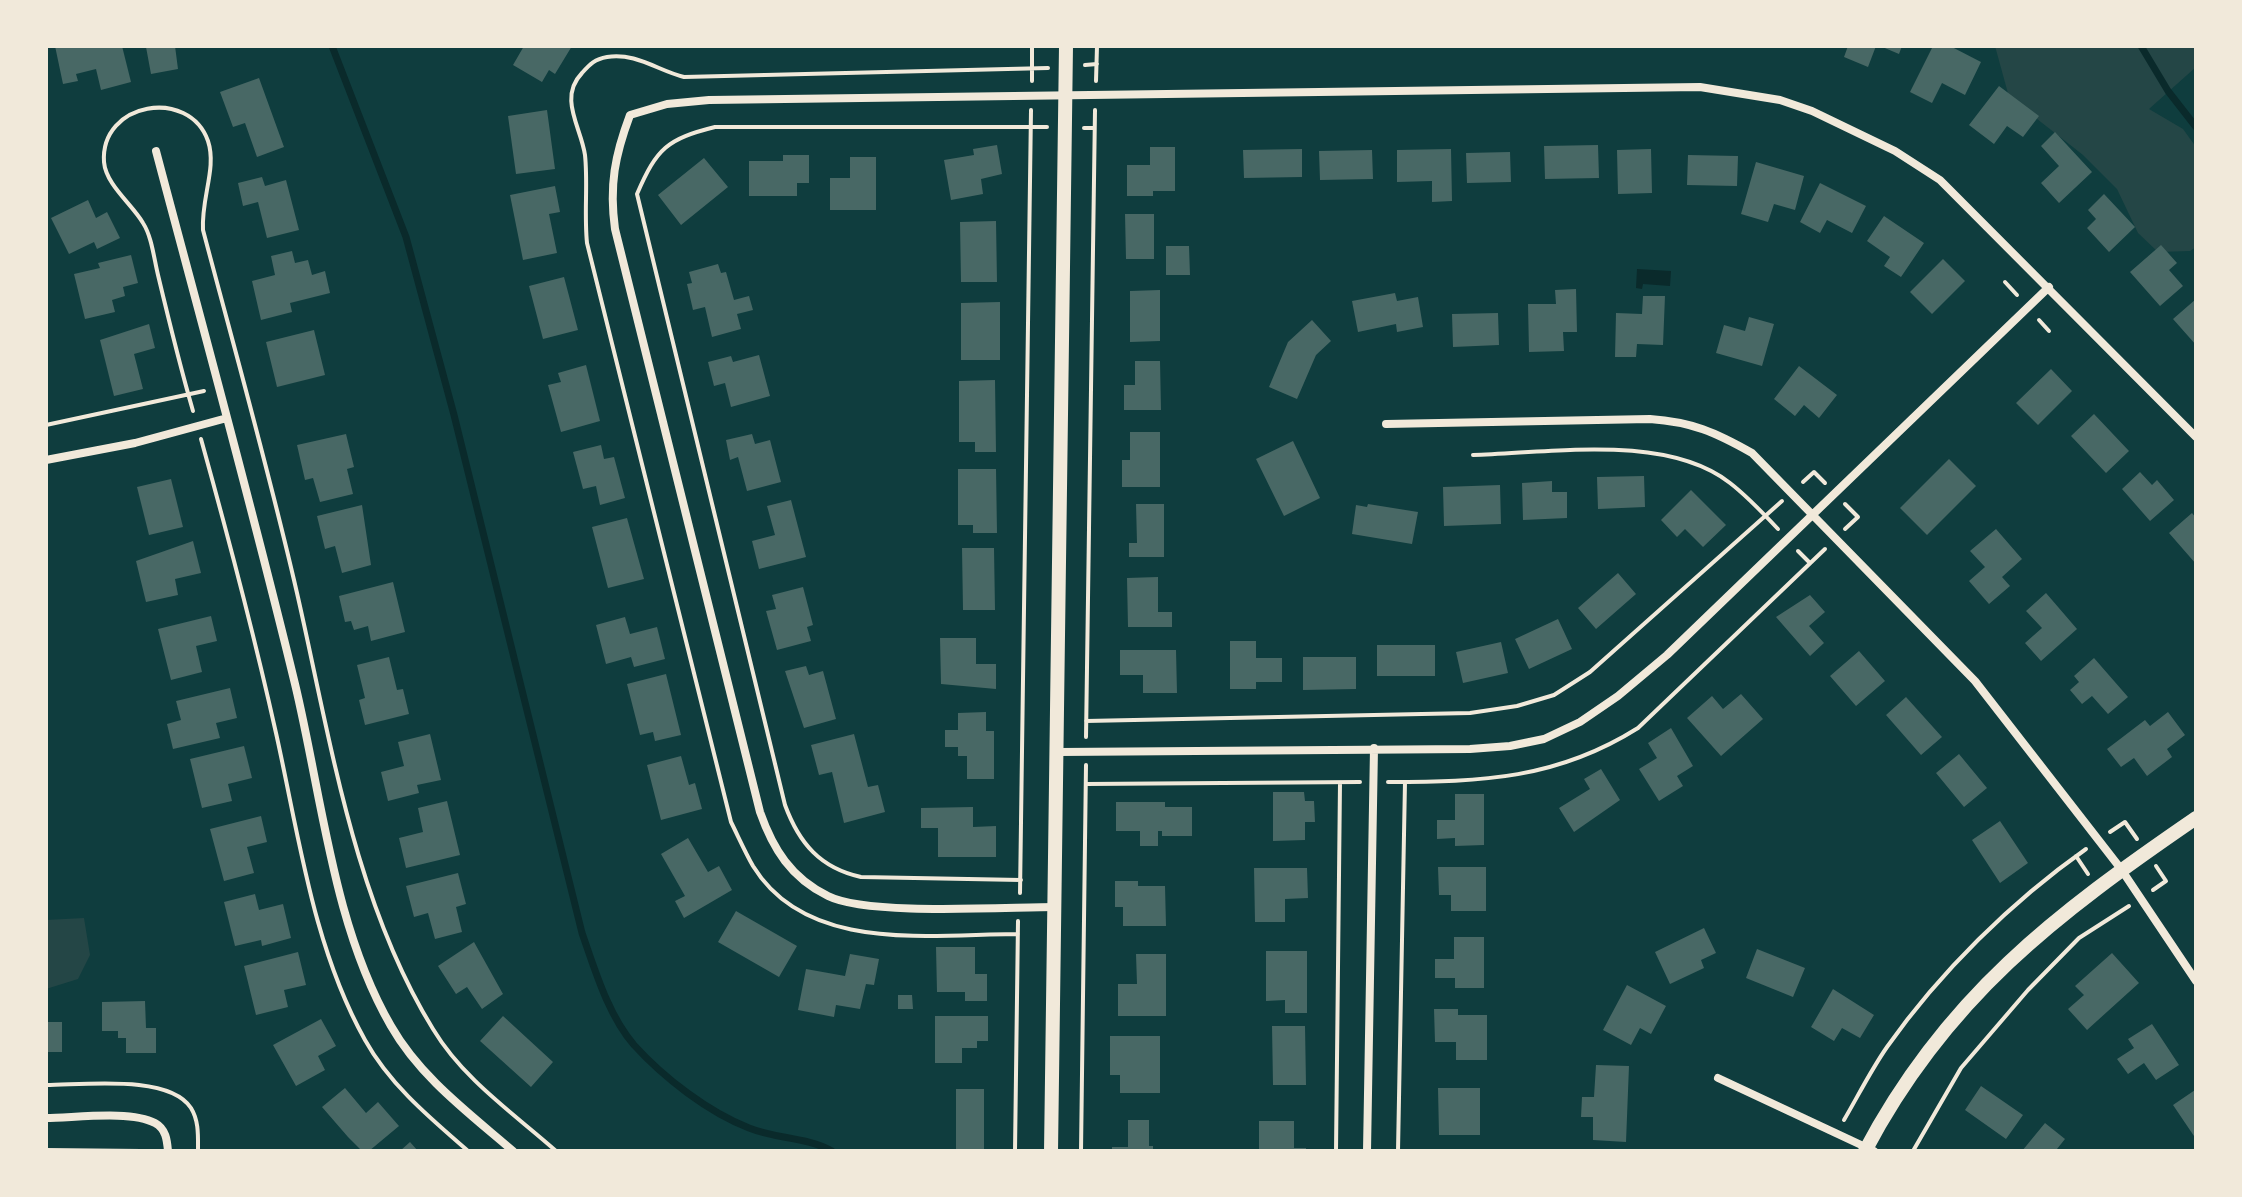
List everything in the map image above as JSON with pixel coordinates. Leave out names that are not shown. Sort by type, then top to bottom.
[{"type":"street","points":[[1051,1151],[1059,752],[1066,46]]},
{"type":"street","points":[[1056,907],[895,907],[830,898],[788,867],[772,846],[756,797],[615,229],[610,194],[614,161],[630,115],[667,104],[709,100],[1700,87],[1742,92],[1812,111],[1895,151],[1966,203],[2196,437]]},
{"type":"street","points":[[156,151],[296,686],[356,951],[386,1017],[412,1057],[444,1092],[513,1151]]},
{"type":"street","points":[[1059,752],[1510,746],[1544,739],[1580,722],[1667,655],[2049,287]]},
{"type":"street","points":[[46,460],[135,443],[227,418]]},
{"type":"street","points":[[1386,424],[1650,419],[1687,422],[1720,435],[1752,453],[1975,681],[2121,869],[2196,981]]},
{"type":"street","points":[[1367,1151],[1374,748]]},
{"type":"street","points":[[1718,1078],[1869,1150],[1928,1051],[1955,1014],[2076,903],[2196,818]]},
{"type":"street","points":[[46,1118],[120,1117],[155,1123],[164,1131],[168,1151]]},
{"type":"path","points":[[1015,1151],[1018,934],[885,934],[847,929],[808,917],[754,868],[731,822],[587,243],[583,210],[585,157],[571,112],[571,96],[577,78],[593,61],[610,56],[649,62],[666,73],[684,77],[1032,69],[1032,46]]},
{"type":"path","points":[[1097,46],[1097,64]]},
{"type":"path","points":[[715,127],[1031,127],[1021,880],[896,880],[840,872],[808,848],[795,832],[785,805],[637,194],[647,170],[679,136],[715,127]]},
{"type":"path","points":[[1094,128],[1086,721],[1470,713],[1529,703],[1554,695],[1590,672],[1766,516],[1729,481],[1697,464],[1662,455],[1622,450],[1473,455]]},
{"type":"path","points":[[242,379],[264,450],[331,739],[381,926],[404,979],[462,1070],[556,1151]]},
{"type":"path","points":[[46,425],[190,396],[267,693],[328,960],[360,1031],[389,1075],[423,1113],[468,1151]]},
{"type":"path","points":[[1398,1151],[1405,782]]},
{"type":"path","points":[[1081,1151],[1086,784],[1340,783],[1336,1151]]},
{"type":"path","points":[[1836,1133],[1887,1047],[1965,953],[2051,874],[2076,856]]},
{"type":"path","points":[[1913,1151],[1961,1068],[2028,990],[2079,938],[2113,916]]},
{"type":"path","points":[[46,1085],[159,1086],[180,1095],[192,1109],[197,1126],[198,1151]]},
{"type":"path","points":[[46,1150],[141,1151]]},
{"type":"shaded area","points":[[1995,46],[2196,46],[2196,67],[2149,109],[2183,129],[2196,147],[2196,247],[2190,251],[2158,252],[2138,233],[2117,189],[2083,155],[2009,97]]},
{"type":"shaded area","points":[[1637,269],[1671,271],[1670,286],[1643,284],[1642,289],[1636,288]]},
{"type":"shaded area","points":[[84,918],[90,955],[78,979],[46,989],[46,920]]},
{"type":"building","points":[[55,46],[122,46],[131,82],[101,90],[96,69],[76,74],[78,81],[63,84]]},
{"type":"building","points":[[175,46],[178,69],[151,74],[146,47]]},
{"type":"building","points":[[524,46],[572,46],[555,74],[549,70],[542,82],[513,65]]},
{"type":"building","points":[[1848,46],[1876,46],[1868,67],[1844,57]]},
{"type":"building","points":[[1880,46],[1902,46],[1899,54]]},
{"type":"building","points":[[1933,46],[1950,46],[1981,62],[1965,95],[1942,83],[1932,103],[1910,92]]},
{"type":"building","points":[[259,78],[284,147],[257,157],[245,123],[233,127],[220,92]]},
{"type":"building","points":[[1999,86],[2039,116],[2023,137],[2007,126],[1994,144],[1969,125]]},
{"type":"building","points":[[547,110],[555,169],[516,174],[508,116]]},
{"type":"building","points":[[2055,132],[2092,172],[2059,203],[2041,183],[2059,166],[2041,146]]},
{"type":"building","points":[[997,145],[1002,174],[981,179],[983,194],[951,200],[944,160],[974,155],[973,149]]},
{"type":"building","points":[[1598,145],[1599,178],[1545,179],[1544,146]]},
{"type":"building","points":[[1150,147],[1175,147],[1175,191],[1153,191],[1153,196],[1127,196],[1127,165],[1150,165]]},
{"type":"building","points":[[1302,149],[1302,177],[1244,178],[1243,150]]},
{"type":"building","points":[[1451,149],[1452,201],[1432,202],[1432,181],[1397,182],[1397,150]]},
{"type":"building","points":[[1651,149],[1652,193],[1618,194],[1617,150]]},
{"type":"building","points":[[1372,150],[1373,179],[1320,180],[1319,151]]},
{"type":"building","points":[[1510,152],[1511,182],[1467,183],[1466,153]]},
{"type":"building","points":[[783,155],[809,155],[809,183],[797,183],[797,196],[749,196],[749,161],[783,161]]},
{"type":"building","points":[[1688,155],[1738,156],[1737,186],[1687,185]]},
{"type":"building","points":[[850,157],[876,157],[876,210],[830,210],[830,178],[850,178]]},
{"type":"building","points":[[704,158],[728,187],[681,225],[658,195]]},
{"type":"building","points":[[1756,162],[1804,176],[1795,210],[1774,204],[1768,222],[1741,214]]},
{"type":"building","points":[[262,177],[265,186],[286,180],[299,230],[267,238],[258,202],[243,206],[238,183]]},
{"type":"building","points":[[1820,183],[1866,206],[1852,233],[1827,220],[1820,233],[1800,222]]},
{"type":"building","points":[[555,186],[560,212],[549,214],[557,253],[523,260],[510,195]]},
{"type":"building","points":[[2104,194],[2135,227],[2109,252],[2087,228],[2096,219],[2088,210]]},
{"type":"building","points":[[88,200],[96,218],[107,212],[120,238],[97,249],[94,242],[69,254],[51,218]]},
{"type":"building","points":[[1125,214],[1154,214],[1154,259],[1126,259]]},
{"type":"building","points":[[1884,216],[1924,243],[1901,277],[1884,266],[1890,257],[1867,241]]},
{"type":"building","points":[[996,221],[997,282],[961,282],[960,222]]},
{"type":"building","points":[[2161,245],[2177,263],[2169,270],[2183,286],[2160,306],[2130,272]]},
{"type":"building","points":[[1166,246],[1189,246],[1190,275],[1166,275]]},
{"type":"building","points":[[292,251],[295,263],[308,260],[312,275],[325,271],[330,293],[290,303],[292,312],[261,320],[252,281],[275,275],[271,256]]},
{"type":"building","points":[[131,255],[138,283],[123,287],[125,296],[112,300],[115,312],[85,319],[74,274],[100,268],[98,263]]},
{"type":"building","points":[[1943,259],[1965,281],[1932,314],[1910,292]]},
{"type":"building","points":[[718,264],[721,273],[726,272],[734,300],[749,296],[753,310],[737,314],[741,329],[712,337],[705,307],[693,310],[687,284],[692,283],[689,272]]},
{"type":"building","points":[[564,277],[578,330],[543,339],[529,286]]},
{"type":"building","points":[[1576,289],[1577,332],[1563,332],[1564,351],[1529,352],[1528,304],[1556,304],[1555,290]]},
{"type":"building","points":[[1160,290],[1160,341],[1130,342],[1130,291]]},
{"type":"building","points":[[1395,293],[1397,301],[1418,297],[1423,327],[1397,332],[1396,324],[1358,332],[1352,301]]},
{"type":"building","points":[[1643,296],[1665,296],[1663,345],[1637,344],[1636,357],[1615,357],[1616,313],[1642,314]]},
{"type":"building","points":[[2196,299],[2196,345],[2173,319]]},
{"type":"building","points":[[1000,302],[1000,360],[961,360],[961,303]]},
{"type":"building","points":[[1498,313],[1499,345],[1453,347],[1452,314]]},
{"type":"building","points":[[1749,317],[1774,324],[1762,366],[1716,353],[1724,325],[1745,331]]},
{"type":"building","points":[[1312,320],[1331,341],[1316,355],[1297,399],[1269,387],[1288,342]]},
{"type":"building","points":[[149,324],[155,348],[134,354],[143,389],[114,396],[100,340]]},
{"type":"building","points":[[314,330],[325,375],[277,387],[266,342]]},
{"type":"building","points":[[759,355],[770,396],[731,407],[725,383],[714,386],[708,362],[731,356],[733,362]]},
{"type":"building","points":[[1135,361],[1160,361],[1161,410],[1124,410],[1124,385],[1135,385]]},
{"type":"building","points":[[586,365],[600,421],[561,432],[548,385],[561,382],[558,373]]},
{"type":"building","points":[[1799,366],[1837,395],[1819,418],[1804,405],[1795,416],[1774,399]]},
{"type":"building","points":[[2051,369],[2072,391],[2038,425],[2016,403]]},
{"type":"building","points":[[995,380],[996,452],[975,452],[975,442],[959,442],[959,381]]},
{"type":"building","points":[[2094,414],[2129,451],[2106,473],[2071,436]]},
{"type":"building","points":[[1130,432],[1160,432],[1160,487],[1122,487],[1122,460],[1130,460]]},
{"type":"building","points":[[346,434],[354,467],[347,469],[353,494],[320,502],[313,478],[305,480],[297,445]]},
{"type":"building","points":[[752,434],[755,444],[770,440],[781,482],[747,491],[738,457],[730,460],[726,440]]},
{"type":"building","points":[[1293,441],[1320,498],[1284,516],[1256,459]]},
{"type":"building","points":[[601,445],[604,459],[614,457],[625,498],[600,505],[596,486],[583,489],[573,452]]},
{"type":"building","points":[[1949,459],[1976,486],[1927,535],[1900,508]]},
{"type":"building","points":[[958,469],[996,469],[997,533],[973,533],[973,525],[958,525]]},
{"type":"building","points":[[2140,472],[2152,485],[2157,480],[2174,500],[2150,521],[2122,489]]},
{"type":"building","points":[[1644,476],[1645,507],[1598,509],[1597,477]]},
{"type":"building","points":[[171,479],[183,527],[149,535],[137,487]]},
{"type":"building","points":[[1552,481],[1552,492],[1567,492],[1567,518],[1523,520],[1522,483]]},
{"type":"building","points":[[1500,485],[1501,524],[1444,526],[1443,487]]},
{"type":"building","points":[[1691,490],[1726,525],[1703,547],[1685,529],[1677,537],[1661,520]]},
{"type":"building","points":[[791,500],[806,557],[759,569],[752,541],[775,535],[767,506]]},
{"type":"building","points":[[1136,504],[1164,504],[1164,557],[1129,557],[1129,543],[1137,543]]},
{"type":"building","points":[[1368,504],[1418,512],[1412,544],[1352,534],[1356,505],[1367,507]]},
{"type":"building","points":[[362,505],[371,565],[342,573],[335,546],[325,549],[317,516]]},
{"type":"building","points":[[2192,513],[2196,518],[2196,564],[2169,533]]},
{"type":"building","points":[[627,518],[644,579],[608,588],[592,527]]},
{"type":"building","points":[[1996,529],[2022,559],[2002,577],[2010,586],[1989,604],[1969,581],[1985,567],[1970,551]]},
{"type":"building","points":[[193,541],[201,573],[175,579],[178,595],[146,602],[136,561]]},
{"type":"building","points":[[962,548],[994,548],[995,610],[963,610]]},
{"type":"building","points":[[1618,573],[1636,594],[1596,629],[1578,608]]},
{"type":"building","points":[[1158,577],[1158,612],[1172,612],[1172,627],[1128,627],[1127,578]]},
{"type":"building","points":[[393,582],[405,632],[371,641],[368,626],[354,630],[351,621],[345,622],[339,596]]},
{"type":"building","points":[[803,587],[813,625],[807,627],[811,641],[777,650],[766,611],[776,609],[772,595]]},
{"type":"building","points":[[2046,593],[2077,629],[2041,661],[2025,643],[2042,628],[2026,611]]},
{"type":"building","points":[[1810,595],[1825,612],[1809,626],[1824,643],[1810,656],[1776,617]]},
{"type":"building","points":[[211,616],[217,641],[196,646],[202,672],[171,680],[158,629]]},
{"type":"building","points":[[625,617],[630,634],[657,627],[665,659],[634,667],[631,657],[606,664],[596,625]]},
{"type":"building","points":[[1558,619],[1572,649],[1529,669],[1515,639]]},
{"type":"building","points":[[940,638],[976,638],[976,664],[996,664],[996,689],[941,684]]},
{"type":"building","points":[[1230,641],[1256,641],[1256,658],[1282,658],[1282,682],[1256,682],[1256,689],[1230,689]]},
{"type":"building","points":[[1501,642],[1508,673],[1463,683],[1456,652]]},
{"type":"building","points":[[1377,645],[1435,645],[1435,676],[1377,676]]},
{"type":"building","points":[[1120,650],[1176,650],[1177,693],[1143,693],[1143,675],[1120,675]]},
{"type":"building","points":[[1859,651],[1885,681],[1856,706],[1830,676]]},
{"type":"building","points":[[389,657],[397,690],[403,689],[409,714],[365,725],[359,700],[365,698],[357,665]]},
{"type":"building","points":[[1303,657],[1356,657],[1356,689],[1303,690]]},
{"type":"building","points":[[2094,658],[2128,697],[2108,714],[2092,696],[2082,704],[2070,690],[2079,682],[2074,676]]},
{"type":"building","points":[[806,666],[809,675],[823,671],[836,719],[804,728],[785,671]]},
{"type":"building","points":[[666,674],[681,735],[655,741],[653,732],[640,735],[627,684]]},
{"type":"building","points":[[230,688],[237,718],[216,723],[220,738],[173,749],[167,724],[181,720],[176,701]]},
{"type":"building","points":[[1741,694],[1763,719],[1721,756],[1687,718],[1712,696],[1723,709]]},
{"type":"building","points":[[1906,697],[1942,737],[1921,755],[1886,715]]},
{"type":"building","points":[[986,712],[986,731],[994,731],[994,779],[967,779],[967,756],[958,756],[958,747],[945,747],[945,730],[958,730],[958,713]]},
{"type":"building","points":[[2168,712],[2185,735],[2167,749],[2172,757],[2147,776],[2134,758],[2121,767],[2107,749],[2145,720],[2150,726]]},
{"type":"building","points":[[1671,728],[1693,766],[1677,776],[1683,786],[1659,801],[1639,769],[1657,758],[1648,743]]},
{"type":"building","points":[[430,734],[441,780],[417,785],[419,793],[388,801],[381,772],[404,766],[398,742]]},
{"type":"building","points":[[854,734],[868,787],[878,785],[885,812],[844,823],[832,772],[819,775],[811,745]]},
{"type":"building","points":[[244,746],[252,778],[228,784],[232,801],[202,808],[190,759]]},
{"type":"building","points":[[1959,754],[1987,788],[1964,807],[1936,773]]},
{"type":"building","points":[[681,756],[689,785],[695,783],[702,809],[661,820],[647,765]]},
{"type":"building","points":[[1601,769],[1620,800],[1574,832],[1559,808],[1590,789],[1584,779]]},
{"type":"building","points":[[1273,792],[1304,792],[1305,801],[1314,801],[1315,822],[1305,822],[1305,840],[1273,841]]},
{"type":"building","points":[[1455,794],[1484,794],[1484,845],[1455,846],[1455,838],[1437,839],[1437,820],[1455,820]]},
{"type":"building","points":[[447,801],[460,855],[406,868],[399,838],[423,832],[418,808]]},
{"type":"building","points":[[1116,802],[1165,802],[1165,807],[1192,807],[1192,836],[1162,836],[1162,831],[1158,831],[1158,846],[1140,846],[1140,831],[1116,831]]},
{"type":"building","points":[[973,807],[973,827],[996,826],[996,857],[938,857],[938,828],[921,828],[921,808]]},
{"type":"building","points":[[261,816],[267,842],[247,847],[254,873],[224,881],[210,829]]},
{"type":"building","points":[[2000,821],[2028,863],[2000,883],[1972,840]]},
{"type":"building","points":[[688,838],[708,872],[719,866],[732,890],[684,918],[675,901],[685,896],[661,854]]},
{"type":"building","points":[[1438,867],[1486,867],[1486,911],[1451,911],[1451,895],[1439,895]]},
{"type":"building","points":[[1254,868],[1307,868],[1308,898],[1285,899],[1285,922],[1255,922]]},
{"type":"building","points":[[458,873],[466,904],[456,907],[462,932],[435,939],[428,913],[414,917],[406,886]]},
{"type":"building","points":[[1115,881],[1138,881],[1138,886],[1165,886],[1166,926],[1123,926],[1123,907],[1115,907]]},
{"type":"building","points":[[255,894],[259,910],[283,904],[291,938],[262,946],[261,940],[235,946],[224,902]]},
{"type":"building","points":[[736,911],[797,946],[779,977],[718,942]]},
{"type":"building","points":[[1704,928],[1716,953],[1701,960],[1704,968],[1670,984],[1655,952]]},
{"type":"building","points":[[1454,937],[1484,937],[1484,988],[1455,988],[1455,978],[1435,978],[1435,959],[1454,959]]},
{"type":"building","points":[[474,942],[503,994],[482,1009],[467,987],[456,994],[438,966]]},
{"type":"building","points":[[936,947],[975,947],[975,974],[987,974],[987,1001],[965,1001],[965,992],[937,992]]},
{"type":"building","points":[[1757,949],[1805,968],[1793,997],[1746,978]]},
{"type":"building","points":[[1266,951],[1307,951],[1307,1013],[1285,1013],[1285,1000],[1266,1001]]},
{"type":"building","points":[[298,952],[306,985],[284,990],[288,1007],[256,1015],[244,966]]},
{"type":"building","points":[[2112,953],[2139,983],[2087,1030],[2068,1009],[2084,995],[2075,986]]},
{"type":"building","points":[[850,954],[879,959],[874,985],[866,984],[860,1009],[836,1005],[834,1017],[798,1010],[806,969],[845,976]]},
{"type":"building","points":[[1136,954],[1166,954],[1166,1016],[1118,1016],[1118,984],[1137,984]]},
{"type":"building","points":[[1627,985],[1666,1006],[1651,1034],[1640,1028],[1631,1045],[1603,1030]]},
{"type":"building","points":[[1833,989],[1874,1015],[1860,1038],[1842,1028],[1834,1041],[1811,1027]]},
{"type":"building","points":[[898,995],[912,995],[913,1009],[898,1009]]},
{"type":"building","points":[[145,1001],[146,1028],[156,1028],[156,1053],[126,1053],[126,1038],[118,1038],[118,1031],[102,1031],[102,1002]]},
{"type":"building","points":[[1434,1009],[1458,1009],[1458,1015],[1487,1015],[1487,1060],[1456,1060],[1456,1042],[1435,1042]]},
{"type":"building","points":[[503,1016],[553,1062],[531,1087],[480,1041]]},
{"type":"building","points":[[935,1016],[988,1016],[988,1041],[977,1041],[977,1048],[962,1048],[962,1063],[935,1063]]},
{"type":"building","points":[[321,1019],[336,1046],[318,1056],[325,1070],[296,1086],[273,1045]]},
{"type":"building","points":[[46,1022],[62,1022],[62,1052],[46,1052]]},
{"type":"building","points":[[2152,1024],[2179,1065],[2156,1080],[2144,1063],[2128,1074],[2117,1059],[2134,1048],[2128,1039]]},
{"type":"building","points":[[1272,1026],[1305,1026],[1306,1085],[1273,1085]]},
{"type":"building","points":[[1110,1036],[1160,1036],[1160,1093],[1120,1093],[1120,1075],[1110,1075]]},
{"type":"building","points":[[1596,1065],[1629,1066],[1626,1142],[1593,1140],[1593,1117],[1581,1117],[1582,1097],[1594,1097]]},
{"type":"building","points":[[1981,1086],[2023,1115],[2006,1139],[1965,1110]]},
{"type":"building","points":[[345,1088],[366,1113],[378,1102],[399,1126],[369,1151],[362,1151],[322,1107]]},
{"type":"building","points":[[1438,1088],[1480,1088],[1480,1135],[1439,1135]]},
{"type":"building","points":[[956,1089],[984,1089],[984,1150],[956,1150]]},
{"type":"building","points":[[2196,1092],[2196,1139],[2173,1105]]},
{"type":"building","points":[[1128,1120],[1149,1120],[1149,1146],[1153,1146],[1153,1151],[1112,1151],[1112,1147],[1128,1147]]},
{"type":"building","points":[[1259,1121],[1294,1121],[1294,1148],[1306,1148],[1306,1151],[1259,1151]]},
{"type":"building","points":[[2045,1123],[2065,1139],[2057,1149],[2059,1151],[2022,1151]]},
{"type":"building","points":[[410,1142],[418,1151],[400,1151]]},
{"type":"waterway","points":[[332,46],[406,237],[454,415],[582,933],[610,1006],[634,1045],[673,1082],[703,1103],[749,1128],[832,1151]]},
{"type":"waterway","points":[[2141,46],[2168,91],[2196,127]]}]
